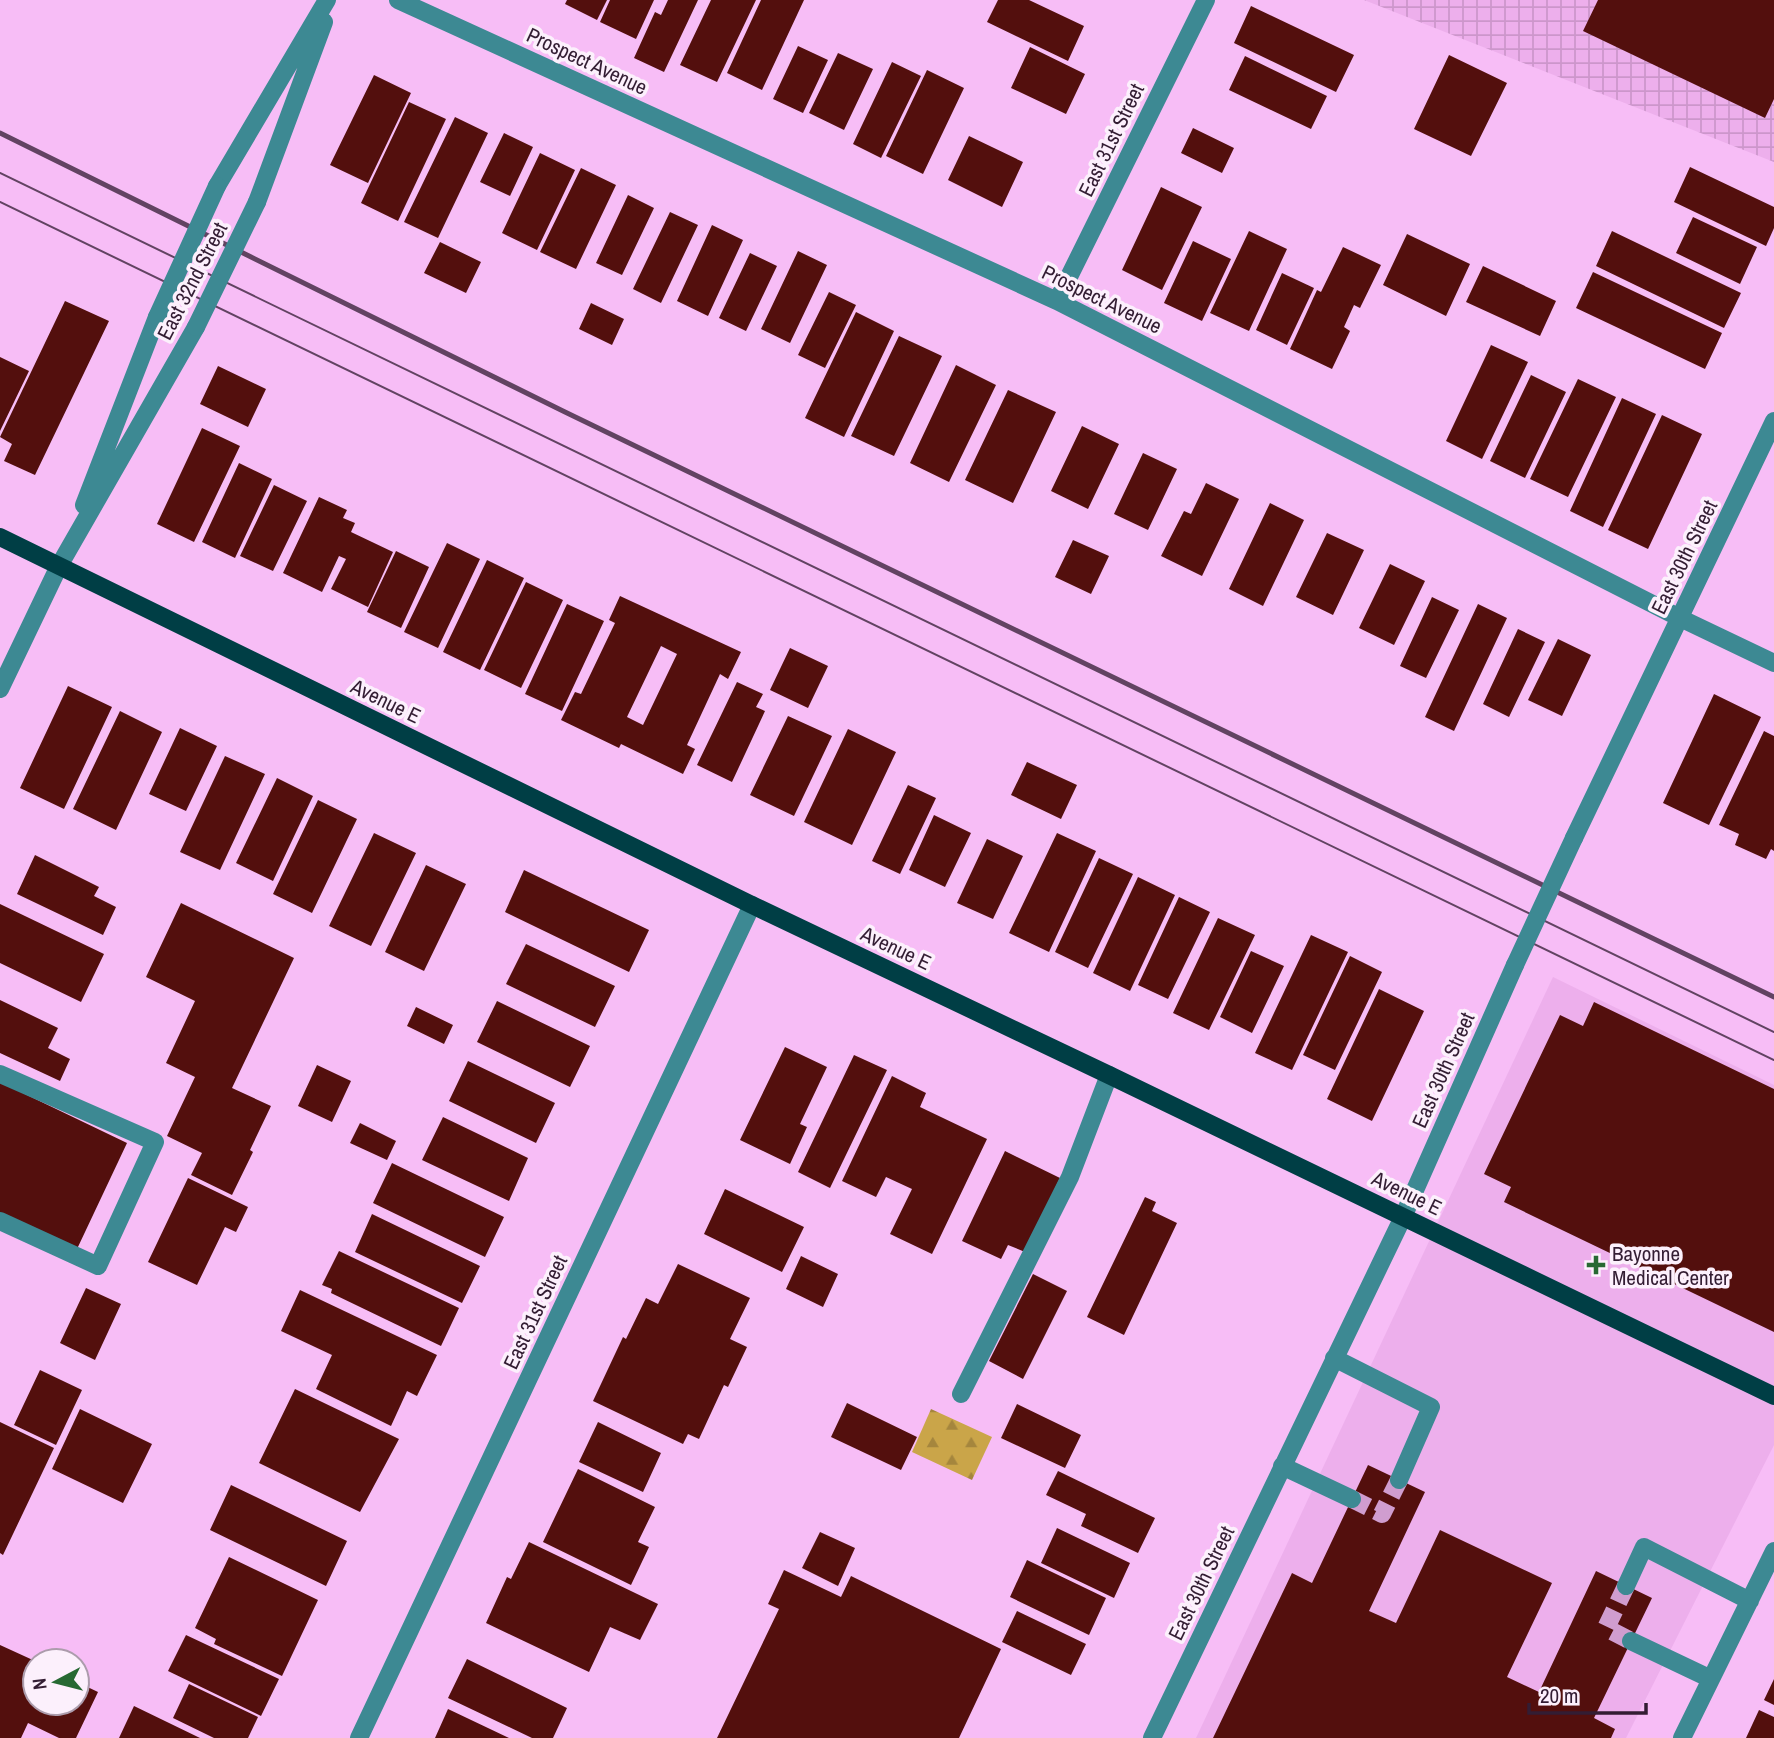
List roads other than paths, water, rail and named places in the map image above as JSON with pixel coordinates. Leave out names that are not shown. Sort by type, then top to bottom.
[{"type":"main road","name":"Avenue E","points":[[0,537],[752,905],[1109,1074],[1774,1396]]},
{"type":"street","name":"East 32nd Street","points":[[59,566],[157,317],[217,186],[330,0]]},
{"type":"street","name":"East 32nd Street","points":[[0,688],[59,566],[196,327],[257,202],[330,0]]},
{"type":"street","name":"Prospect Avenue","points":[[398,0],[1057,301],[1680,618],[1774,663]]},
{"type":"street","name":"East 31st Street","points":[[1057,301],[1206,0]]},
{"type":"street","name":"East 30th Street","points":[[1152,1738],[1403,1217],[1574,838],[1774,421]]},
{"type":"street","name":"East 31st Street","points":[[359,1738],[752,905]]},
{"type":"street","points":[[0,1074],[155,1142],[98,1266],[0,1221]]},
{"type":"street","points":[[961,1394],[1070,1177],[1109,1074]]},
{"type":"street","points":[[1334,1359],[1431,1407],[1399,1480]]},
{"type":"street","points":[[1282,1466],[1352,1499]]},
{"type":"street","points":[[1626,1586],[1644,1547],[1750,1601]]},
{"type":"street","points":[[1682,1738],[1774,1551]]},
{"type":"street","points":[[1631,1641],[1711,1678]]},
{"type":"tunnel","points":[[1352,1499],[1382,1514],[1399,1480]]},
{"type":"tunnel","points":[[1626,1586],[1606,1628],[1631,1641]]},
{"type":"tram line","points":[[0,173],[1774,1032]]},
{"type":"tram line","points":[[0,202],[1774,1060]]},
{"type":"railway","points":[[0,133],[565,412],[1774,997]]},
{"type":"place","name":"Bayonne Medical Center","points":[[1596,1265]]}]
